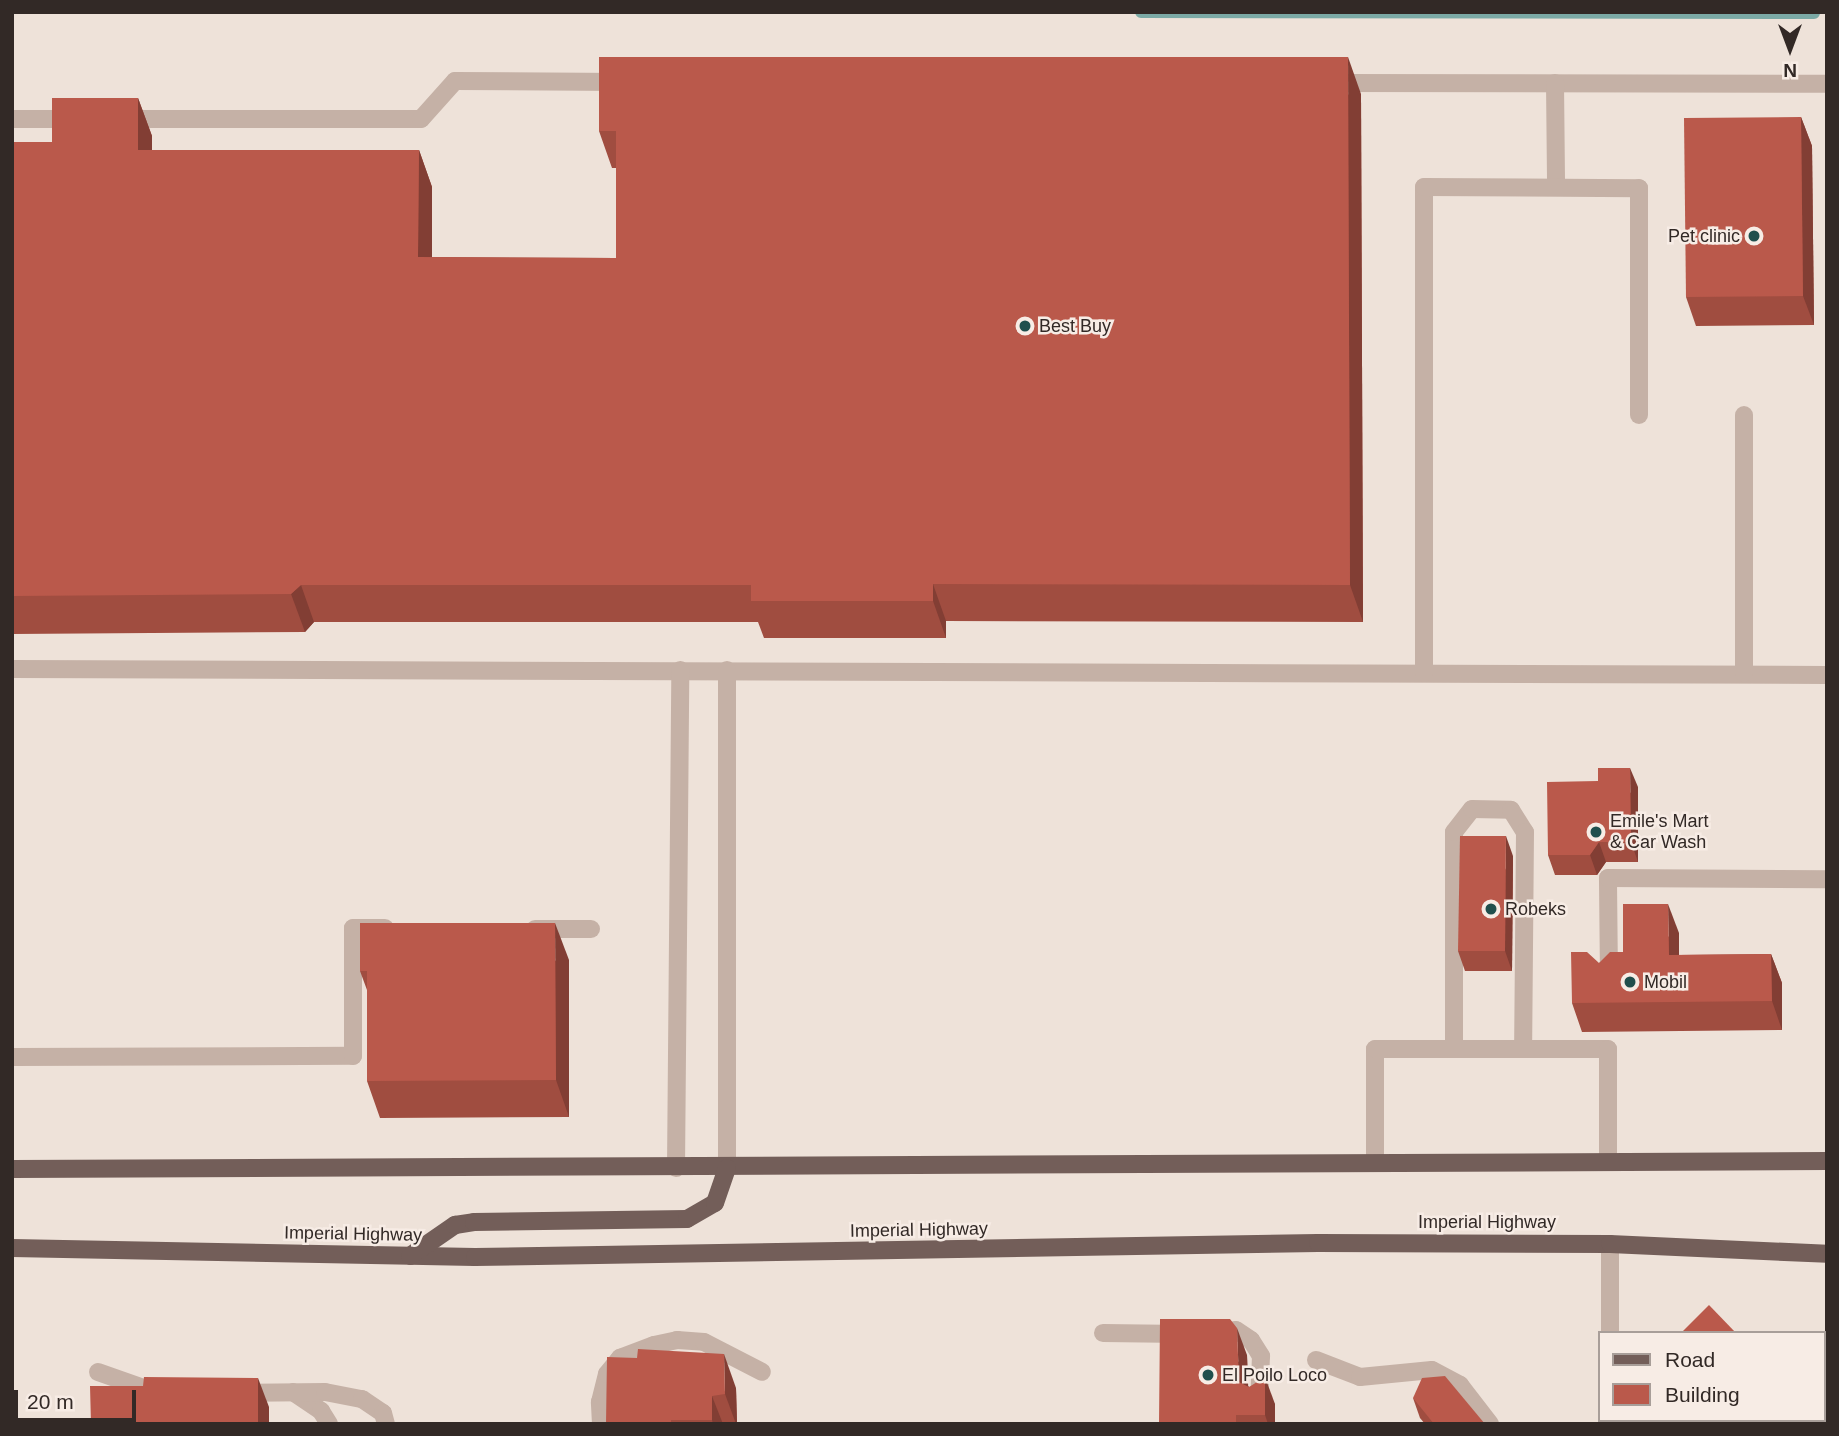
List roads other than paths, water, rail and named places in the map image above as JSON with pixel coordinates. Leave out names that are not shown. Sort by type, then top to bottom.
[{"type":"main road","points":[[12,1169],[727,1168],[1827,1161]]},
{"type":"main road","points":[[410,1256],[455,1225],[474,1222],[687,1220],[715,1203],[727,1168]]},
{"type":"main road","name":"Imperial Highway","points":[[12,1248],[410,1256],[875,1253],[1318,1243],[1610,1244],[1827,1254]]},
{"type":"lane","points":[[12,119],[421,119],[454,81],[636,82]]},
{"type":"lane","points":[[1319,83],[1827,84]]},
{"type":"lane","points":[[1555,83],[1556,187]]},
{"type":"lane","points":[[1424,673],[1424,187],[1639,188],[1639,415]]},
{"type":"lane","points":[[1744,415],[1744,673]]},
{"type":"lane","points":[[12,669],[1827,674]]},
{"type":"lane","points":[[676,1168],[680,670]]},
{"type":"lane","points":[[727,670],[727,1168]]},
{"type":"lane","points":[[1454,1049],[1454,832],[1472,808],[1511,810],[1525,832],[1522,1049]]},
{"type":"lane","points":[[1609,981],[1608,878],[1827,879]]},
{"type":"lane","points":[[12,1057],[353,1056],[353,928],[406,928]]},
{"type":"lane","points":[[512,929],[591,929]]},
{"type":"lane","points":[[1375,1163],[1375,1049],[1522,1049],[1608,1041],[1608,1162]]},
{"type":"lane","points":[[1610,1244],[1610,1331]]},
{"type":"lane","points":[[1103,1333],[1236,1330],[1251,1340],[1261,1356],[1259,1403]]},
{"type":"lane","points":[[601,1424],[600,1402],[607,1374],[620,1358],[654,1345],[677,1340],[704,1342],[762,1372]]},
{"type":"lane","points":[[1316,1360],[1360,1377],[1432,1370],[1460,1385],[1490,1424]]},
{"type":"lane","points":[[98,1372],[154,1393],[182,1393]]},
{"type":"lane","points":[[293,1392],[321,1411],[329,1424]]},
{"type":"lane","points":[[223,1393],[325,1392],[362,1399],[383,1413],[386,1424]]},
{"type":"waterway","points":[[1141,12],[1814,13]]},
{"type":"place","name":"Pet clinic","points":[[1754,236]]},
{"type":"place","name":"Best Buy","points":[[1025,326]]},
{"type":"place","name":"Emile's Mart & Car Wash","points":[[1596,832]]},
{"type":"place","name":"Robeks","points":[[1491,909]]},
{"type":"place","name":"Mobil","points":[[1630,982]]},
{"type":"place","name":"El Poilo Loco","points":[[1208,1375]]}]
